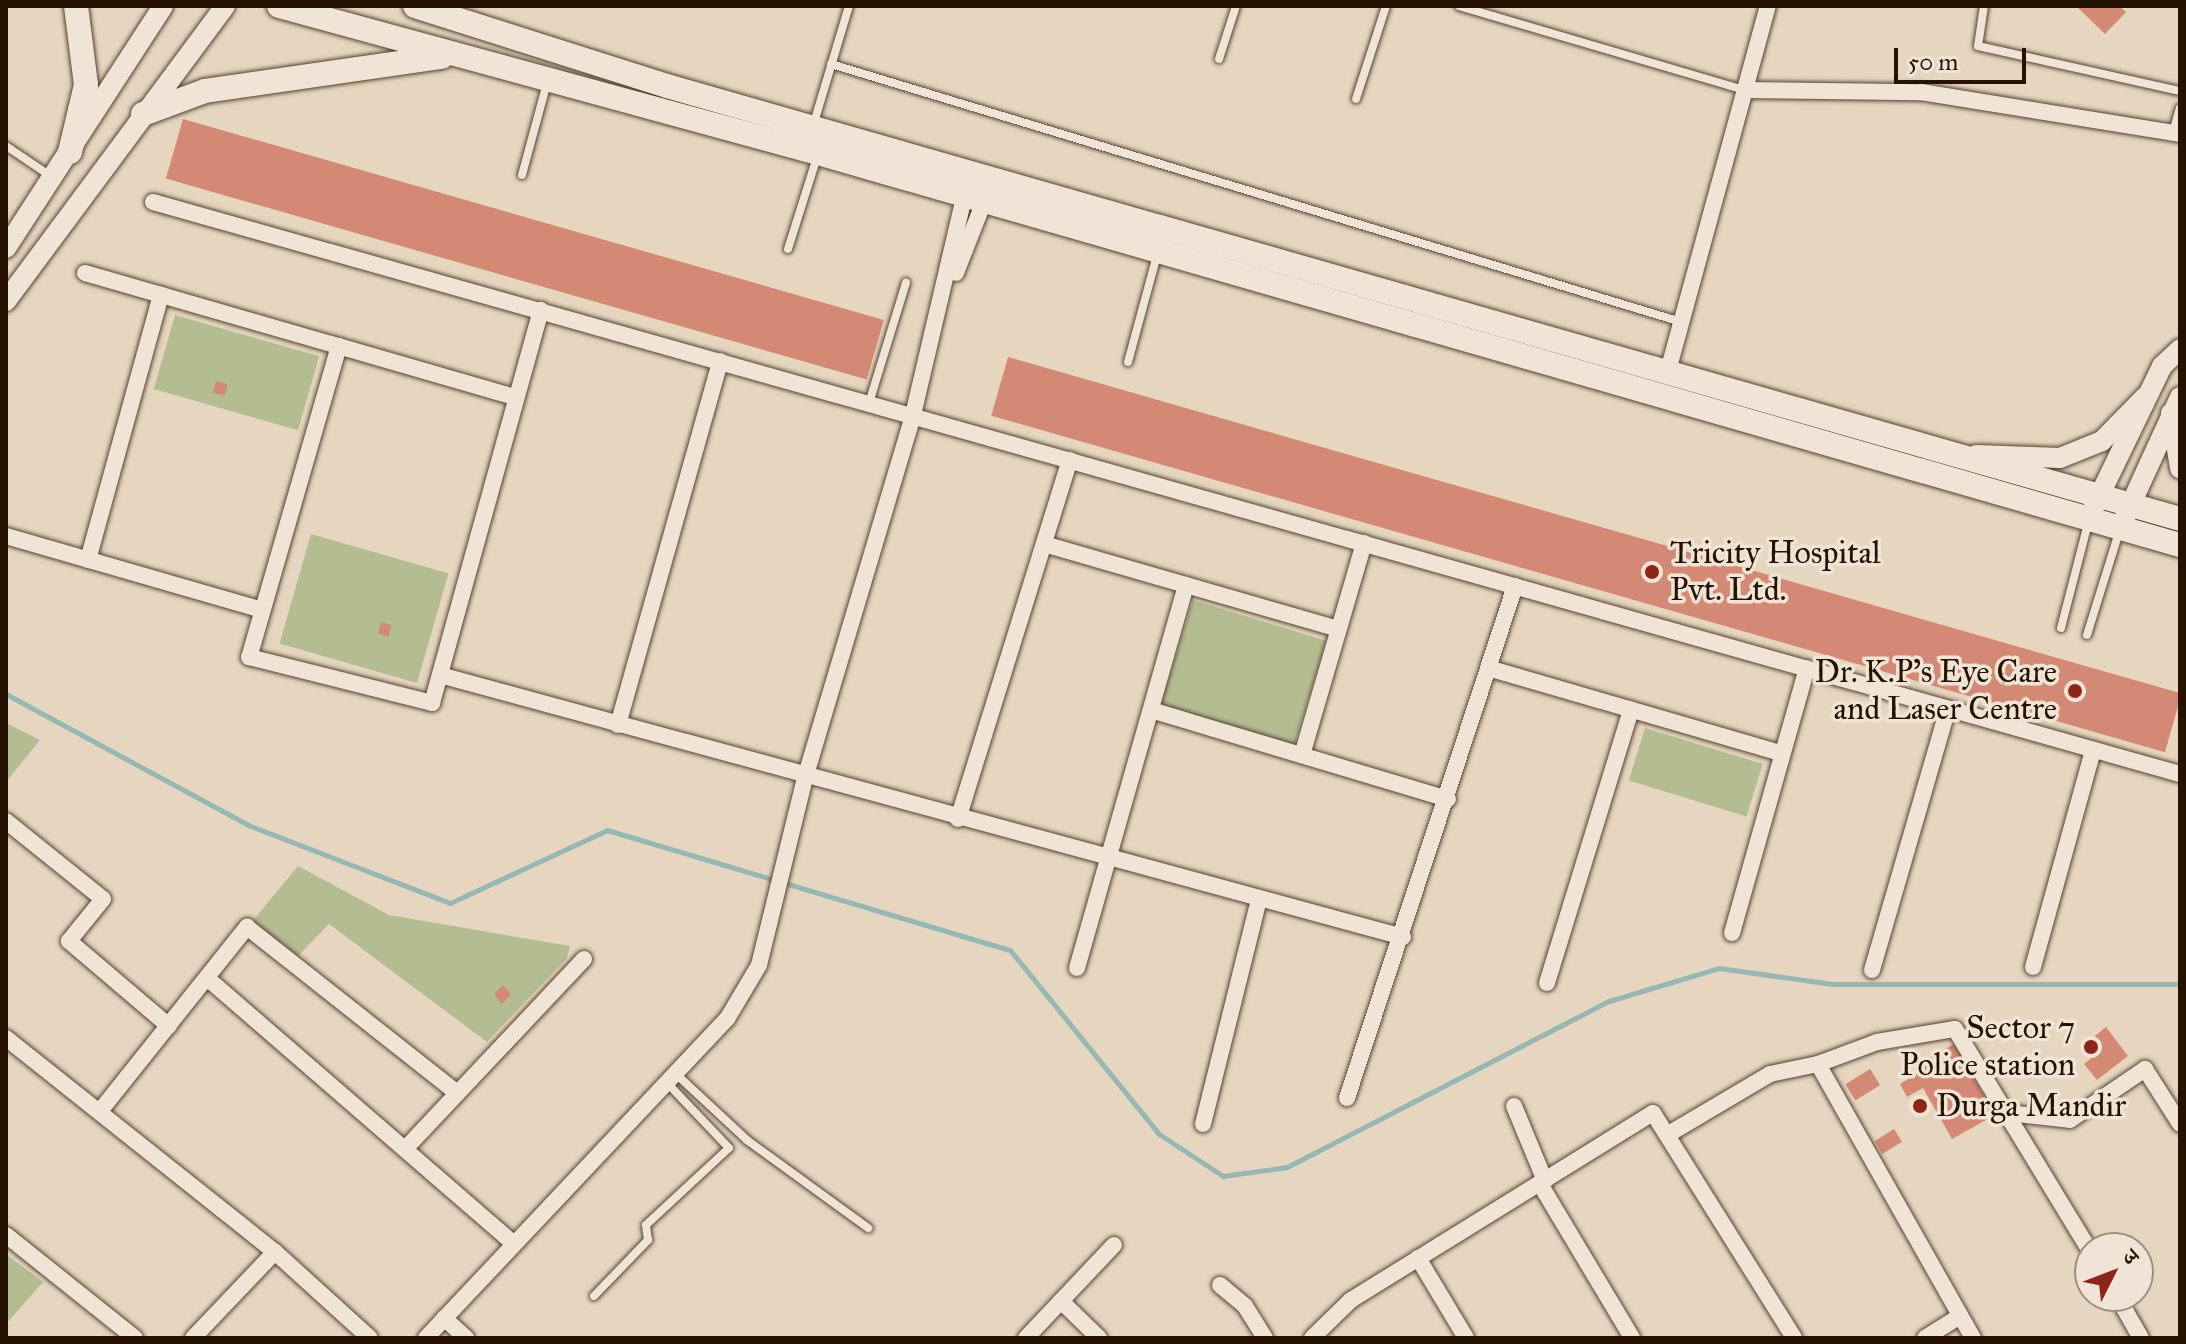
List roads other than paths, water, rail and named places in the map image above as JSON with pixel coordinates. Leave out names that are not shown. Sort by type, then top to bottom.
[{"type":"main road","points":[[70,152],[86,85],[76,6]]},
{"type":"main road","points":[[279,6],[818,153],[978,186],[1668,371],[2099,493],[2180,519]]},
{"type":"main road","points":[[415,6],[813,127],[1158,250],[2180,545]]},
{"type":"main road","points":[[453,6],[491,30]]},
{"type":"main road","points":[[143,114],[205,91],[302,73],[456,55]]},
{"type":"street","points":[[6,248],[163,6]]},
{"type":"street","points":[[6,301],[225,6]]},
{"type":"street","points":[[1668,371],[1768,6]]},
{"type":"street","points":[[1745,90],[1921,92],[2176,133]]},
{"type":"street","points":[[426,1338],[727,1019],[759,965],[805,778],[978,186]]},
{"type":"street","points":[[153,202],[2180,774]]},
{"type":"street","points":[[85,273],[516,397]]},
{"type":"street","points":[[88,560],[161,295]]},
{"type":"street","points":[[339,346],[249,657],[432,703],[541,310]]},
{"type":"street","points":[[2089,517],[2162,366],[2180,349]]},
{"type":"street","points":[[618,725],[720,361]]},
{"type":"street","points":[[1960,455],[2060,458],[2102,441],[2146,396]]},
{"type":"street","points":[[2175,405],[2180,468]]},
{"type":"street","points":[[2120,528],[2175,405]]},
{"type":"street","points":[[958,819],[1070,460]]},
{"type":"street","points":[[6,536],[263,610]]},
{"type":"street","points":[[1302,755],[1364,543]]},
{"type":"street","points":[[1044,544],[1338,629]]},
{"type":"street","points":[[1077,968],[1186,585]]},
{"type":"street","points":[[1347,1098],[1403,937],[1515,586]]},
{"type":"street","points":[[1488,668],[1780,753]]},
{"type":"street","points":[[1732,933],[1780,753],[1807,668]]},
{"type":"street","points":[[440,675],[805,778],[1403,937]]},
{"type":"street","points":[[1872,970],[1948,709]]},
{"type":"street","points":[[1151,710],[1448,799]]},
{"type":"street","points":[[1547,983],[1631,710]]},
{"type":"street","points":[[2033,967],[2093,750]]},
{"type":"street","points":[[6,821],[103,899],[69,941],[169,1026]]},
{"type":"street","points":[[1203,1124],[1259,899]]},
{"type":"street","points":[[100,1111],[247,927],[457,1093]]},
{"type":"street","points":[[405,1149],[584,959]]},
{"type":"street","points":[[207,978],[514,1244]]},
{"type":"street","points":[[1667,1135],[1770,1074],[1818,1064],[1877,1042],[1955,1029],[2079,1232]]},
{"type":"street","points":[[6,1038],[275,1252],[370,1338]]},
{"type":"street","points":[[1818,1064],[1973,1338]]},
{"type":"street","points":[[2008,1113],[2070,1120],[2145,1069],[2180,1124]]},
{"type":"street","points":[[1514,1106],[1542,1182],[1632,1338]]},
{"type":"street","points":[[1312,1338],[1351,1300],[1653,1113],[1794,1338]]},
{"type":"street","points":[[6,1235],[135,1338]]},
{"type":"street","points":[[1026,1338],[1114,1245]]},
{"type":"street","points":[[193,1338],[275,1252]]},
{"type":"street","points":[[1418,1258],[1466,1338]]},
{"type":"street","points":[[1220,1285],[1245,1306],[1265,1338]]},
{"type":"street","points":[[1061,1301],[1099,1338]]},
{"type":"street","points":[[2126,1312],[2141,1338]]},
{"type":"street","points":[[1925,1338],[1960,1316]]},
{"type":"street","points":[[444,1318],[466,1338]]},
{"type":"lane","points":[[813,127],[849,6]]},
{"type":"lane","points":[[1219,59],[1236,6]]},
{"type":"lane","points":[[1356,99],[1386,6]]},
{"type":"lane","points":[[1459,6],[1745,90]]},
{"type":"lane","points":[[1984,6],[1978,46],[2180,91]]},
{"type":"lane","points":[[831,64],[1682,322]]},
{"type":"lane","points":[[522,175],[548,79]]},
{"type":"lane","points":[[2176,133],[2180,108]]},
{"type":"lane","points":[[6,146],[53,177]]},
{"type":"lane","points":[[788,249],[818,153]]},
{"type":"lane","points":[[1128,362],[1158,250]]},
{"type":"lane","points":[[869,403],[906,283]]},
{"type":"lane","points":[[2061,628],[2089,517]]},
{"type":"lane","points":[[2087,635],[2120,528]]},
{"type":"lane","points":[[671,1078],[747,1140],[868,1228]]},
{"type":"lane","points":[[594,1296],[648,1240],[646,1225],[729,1148],[671,1078]]},
{"type":"waterway","points":[[6,694],[248,825],[450,903],[607,830],[1010,950],[1159,1134],[1223,1176],[1287,1167],[1609,1001],[1719,968],[1832,984],[2180,984]]},
{"type":"place","name":"Tricity Hospital Pvt. Ltd.","points":[[1652,572]]},
{"type":"place","name":"Dr. K.P's Eye Care and Laser Centre","points":[[2075,691]]},
{"type":"place","name":"Sector 7 Police station","points":[[2091,1047]]},
{"type":"place","name":"Durga Mandir","points":[[1920,1106]]}]
